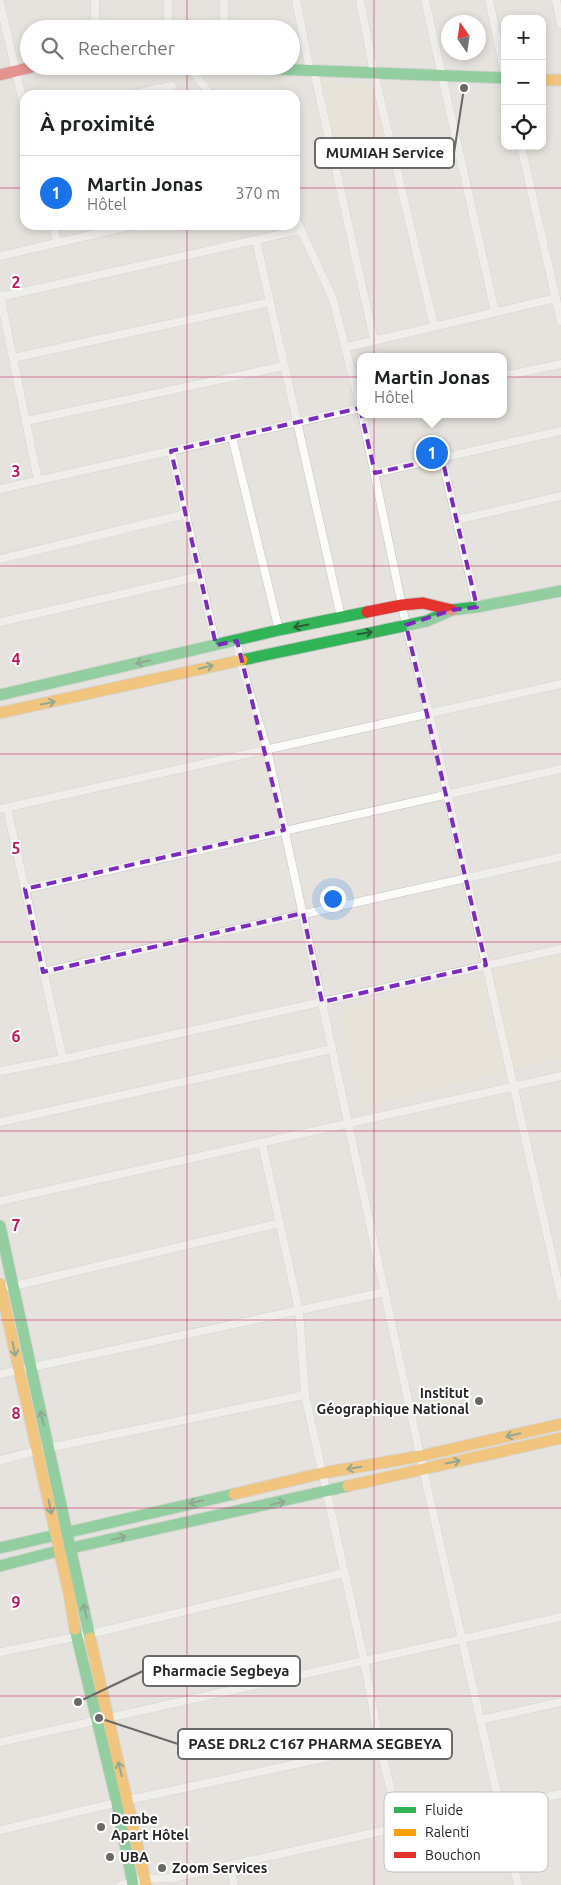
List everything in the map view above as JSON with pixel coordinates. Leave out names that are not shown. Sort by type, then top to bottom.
[{"type":"street","points":[[95,0],[95,20]]},
{"type":"street","points":[[168,0],[168,20]]},
{"type":"street","points":[[224,0],[224,20]]},
{"type":"street","points":[[296,0],[374,340]]},
{"type":"street","points":[[360,0],[374,73],[434,326]]},
{"type":"street","points":[[425,0],[495,312]]},
{"type":"street","points":[[489,0],[501,60]]},
{"type":"street","points":[[556,0],[561,24]]},
{"type":"street","points":[[0,3],[20,93]]},
{"type":"street","points":[[0,75],[20,70]]},
{"type":"street","points":[[300,70],[501,77]]},
{"type":"street","points":[[195,75],[207,90]]},
{"type":"street","points":[[546,80],[561,80]]},
{"type":"street","points":[[152,90],[172,86]]},
{"type":"street","points":[[522,150],[561,321]]},
{"type":"street","points":[[54,230],[57,243]]},
{"type":"street","points":[[0,256],[113,230]]},
{"type":"street","points":[[38,480],[0,296],[300,230],[334,299],[357,392]]},
{"type":"street","points":[[256,240],[341,617]]},
{"type":"street","points":[[346,347],[556,298]]},
{"type":"street","points":[[13,358],[270,302]]},
{"type":"street","points":[[507,375],[561,364]]},
{"type":"street","points":[[26,421],[284,366]]},
{"type":"street","points":[[0,489],[357,410]]},
{"type":"street","points":[[363,418],[406,625],[429,713],[561,1296]]},
{"type":"street","points":[[375,473],[561,431]]},
{"type":"street","points":[[232,437],[278,630]]},
{"type":"street","points":[[171,451],[216,645]]},
{"type":"street","points":[[442,458],[477,607]]},
{"type":"street","points":[[456,520],[561,496]]},
{"type":"street","points":[[0,559],[186,514]]},
{"type":"street","points":[[0,622],[201,576]]},
{"type":"street","points":[[0,713],[427,621],[452,610],[561,591]]},
{"type":"street","points":[[0,695],[278,630],[402,605],[423,603],[452,610]]},
{"type":"street","points":[[237,641],[240,660],[267,749],[423,1469],[496,1792]]},
{"type":"street","points":[[63,1060],[25,888],[3,808],[561,684]]},
{"type":"street","points":[[25,888],[561,769]]},
{"type":"street","points":[[43,972],[561,857]]},
{"type":"street","points":[[0,1071],[63,1060],[561,949]]},
{"type":"street","points":[[0,1122],[332,1049]]},
{"type":"street","points":[[0,1201],[561,1076]]},
{"type":"street","points":[[262,1143],[299,1311],[305,1394],[391,1792]]},
{"type":"street","points":[[102,1719],[90,1634],[68,1531],[43,1450],[24,1368],[0,1286],[14,1286],[280,1223]]},
{"type":"street","points":[[0,1226],[14,1286],[24,1368]]},
{"type":"street","points":[[552,1254],[561,1252]]},
{"type":"street","points":[[0,1374],[385,1292]]},
{"type":"street","points":[[0,1460],[305,1394]]},
{"type":"street","points":[[0,1548],[323,1473],[421,1456],[561,1424]]},
{"type":"street","points":[[0,1566],[58,1551],[561,1438]]},
{"type":"street","points":[[43,1450],[58,1551],[76,1636],[102,1719],[122,1801],[146,1882]]},
{"type":"street","points":[[0,1652],[90,1634],[344,1573]]},
{"type":"street","points":[[0,1742],[561,1617]]},
{"type":"street","points":[[480,1720],[561,1702]]},
{"type":"street","points":[[0,1830],[122,1801],[380,1746]]},
{"type":"street","points":[[548,1797],[561,1794]]},
{"type":"street","points":[[122,1801],[128,1884],[173,1878],[384,1831]]},
{"type":"street","points":[[230,1865],[234,1885]]},
{"type":"street","points":[[515,1872],[518,1885]]},
{"type":"street","points":[[162,1885],[173,1878]]},
{"type":"highlighted area","points":[[360,408],[375,473],[442,458],[477,607],[452,610],[406,625],[486,965],[322,1002],[303,913],[43,972],[25,889],[284,830],[237,641],[216,645],[171,451]]},
{"type":"shaded area","points":[[319,82],[372,84],[385,139],[335,151]]},
{"type":"shaded area","points":[[561,957],[561,1059],[513,1069],[492,971]]},
{"type":"shaded area","points":[[480,977],[502,1074],[362,1106],[340,1009]]},
{"type":"traffic: fast","points":[[300,70],[501,78]]},
{"type":"traffic: fast","points":[[242,660],[427,621],[452,610],[561,591]]},
{"type":"traffic: fast","points":[[0,695],[279,630],[367,612]]},
{"type":"traffic: fast","points":[[0,1226],[90,1638]]},
{"type":"traffic: fast","points":[[0,1566],[58,1551],[348,1486]]},
{"type":"traffic: fast","points":[[0,1548],[234,1494]]},
{"type":"traffic: fast","points":[[75,1629],[117,1803],[133,1885]]},
{"type":"traffic: slow","points":[[546,80],[561,80]]},
{"type":"traffic: slow","points":[[0,713],[242,660]]},
{"type":"traffic: slow","points":[[0,1284],[69,1593],[75,1629]]},
{"type":"traffic: slow","points":[[234,1494],[323,1473],[421,1456],[561,1424]]},
{"type":"traffic: slow","points":[[348,1486],[561,1438]]},
{"type":"traffic: slow","points":[[90,1638],[146,1885]]},
{"type":"traffic: jam","points":[[0,75],[20,70]]},
{"type":"traffic: jam","points":[[367,612],[423,603],[452,610]]},
{"type":"place","name":"MUMIAH Service","points":[[464,88]]},
{"type":"place","name":"Martin Jonas","points":[[432,453]]},
{"type":"place","name":"Institut Géographique National","points":[[479,1401]]},
{"type":"place","name":"Pharmacie Segbeya","points":[[78,1702]]},
{"type":"place","name":"PASE DRL2 C167 PHARMA SEGBEYA","points":[[99,1718]]},
{"type":"place","name":"Dembe Apart Hôtel","points":[[101,1827]]},
{"type":"place","name":"UBA","points":[[110,1857]]},
{"type":"place","name":"Zoom Services","points":[[162,1868]]}]
